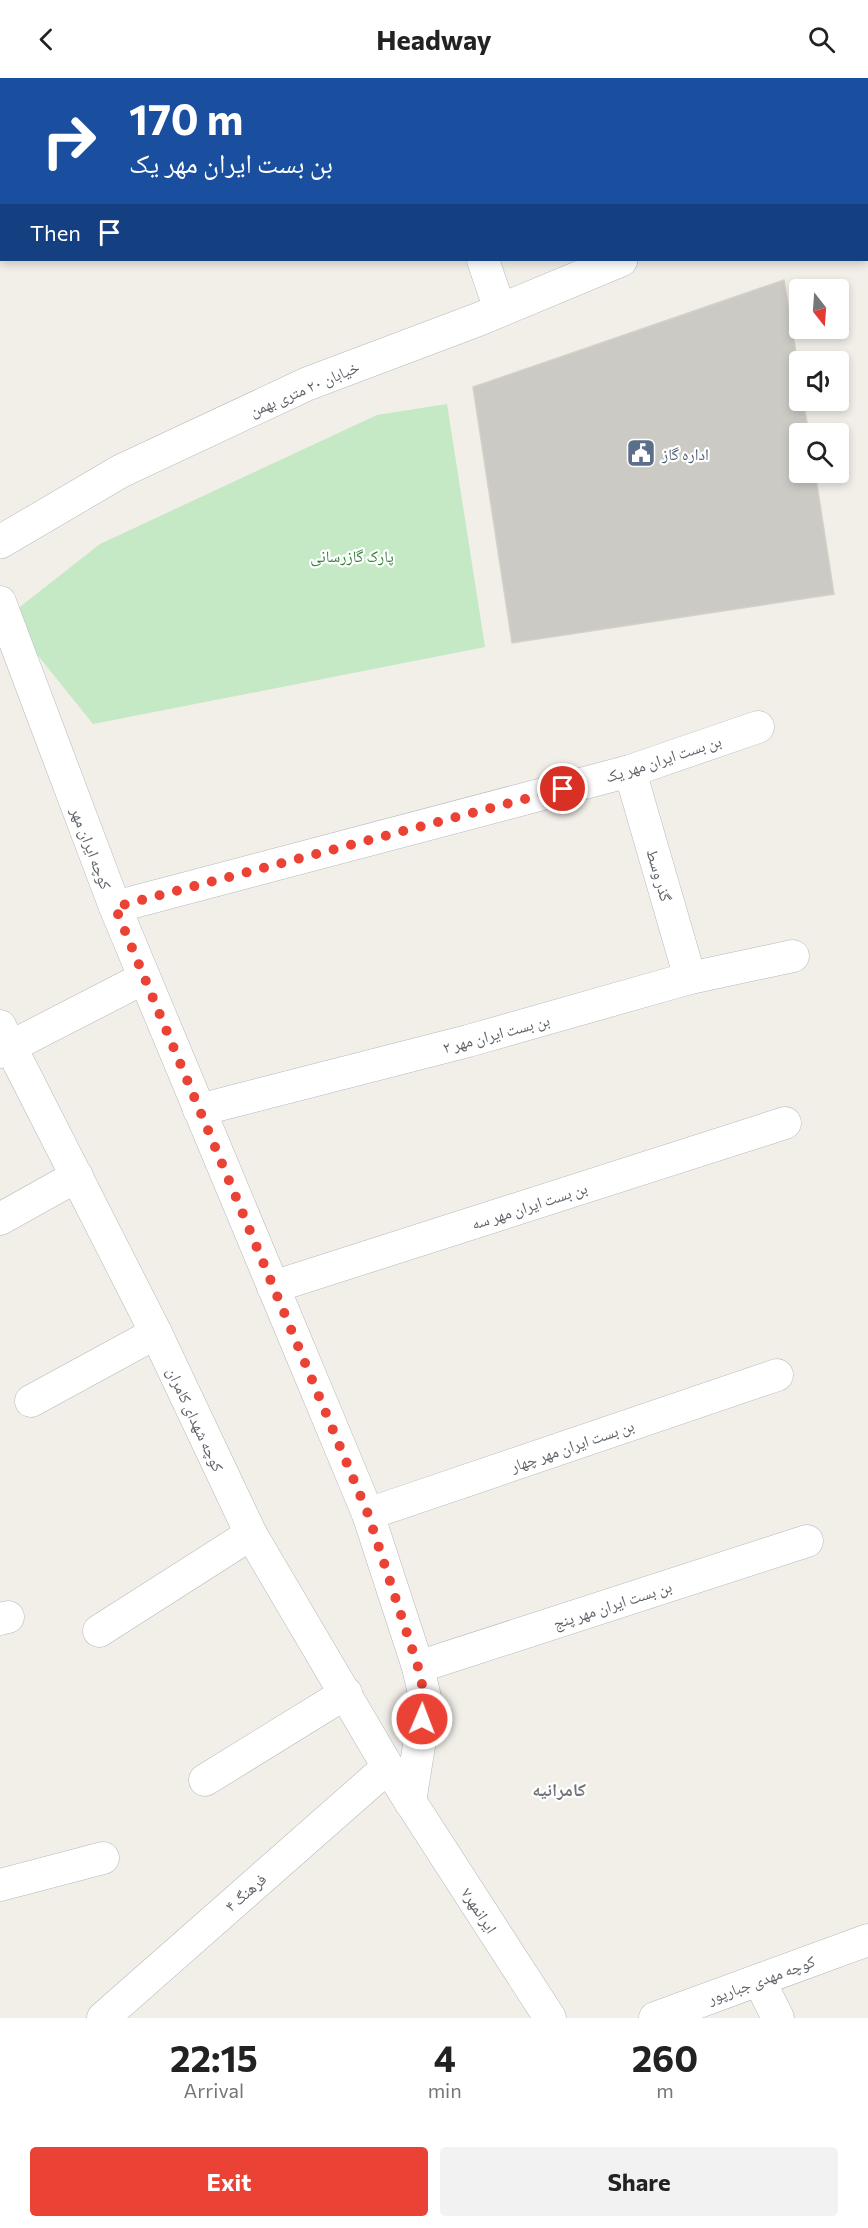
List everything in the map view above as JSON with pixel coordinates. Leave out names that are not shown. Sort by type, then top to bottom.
[{"type":"street","points":[[483,261],[500,310]]},
{"type":"street","name":"خیابان ۲۰ متری بهمن","points":[[0,542],[121,471],[307,384],[500,310],[619,261]]},
{"type":"street","name":"کوچه ایران مهر","points":[[0,602],[115,907],[368,1514],[418,1667],[426,1702],[410,1802]]},
{"type":"street","name":"بن بست ایران مهر یک","points":[[115,907],[630,771],[758,726]]},
{"type":"street","name":"گذر وسط","points":[[630,771],[690,978]]},
{"type":"street","name":"۲ بن بست ایران مهر","points":[[199,1110],[468,1041],[690,978],[793,956]]},
{"type":"street","points":[[3,1041],[144,978]]},
{"type":"street","name":"کوچه شهدای کامران","points":[[3,1041],[77,1176],[156,1333],[251,1534],[410,1802]]},
{"type":"street","name":"بن بست ایران مهر سه","points":[[273,1287],[786,1123]]},
{"type":"street","points":[[0,1219],[77,1176]]},
{"type":"street","points":[[31,1401],[156,1333]]},
{"type":"street","name":"بن بست ایران مهر چهار","points":[[368,1514],[777,1376]]},
{"type":"street","points":[[99,1630],[251,1534]]},
{"type":"street","name":"بن بست ایران مهر پنج","points":[[418,1667],[807,1541]]},
{"type":"street","points":[[205,1780],[346,1693]]},
{"type":"street","name":"فرهنگ ۴","points":[[103,2018],[388,1767]]},
{"type":"street","name":"ایرانمهر۷","points":[[410,1802],[550,2018]]},
{"type":"street","points":[[0,1885],[103,1858]]},
{"type":"street","name":"کوچه مهدی جبارپور","points":[[655,2018],[868,1940]]},
{"type":"street","points":[[759,1980],[778,2018]]},
{"type":"green space","name":"پارک گازرسانی","points":[[447,404],[485,647],[93,724],[7,617],[100,544],[377,415]]},
{"type":"building","name":"اداره گاز","points":[[784,280],[789,310],[789,339],[794,339],[796,351],[789,351],[789,411],[805,411],[807,423],[789,423],[789,483],[817,483],[834,594],[512,643],[473,387]]},
{"type":"place","name":"اداره گاز","points":[[641,453]]},
{"type":"district","name":"کامرانیه","points":[[559,1789]]},
{"type":"route","points":[[422,1719],[426,1702],[418,1667],[368,1514],[115,907],[563,789]]}]
